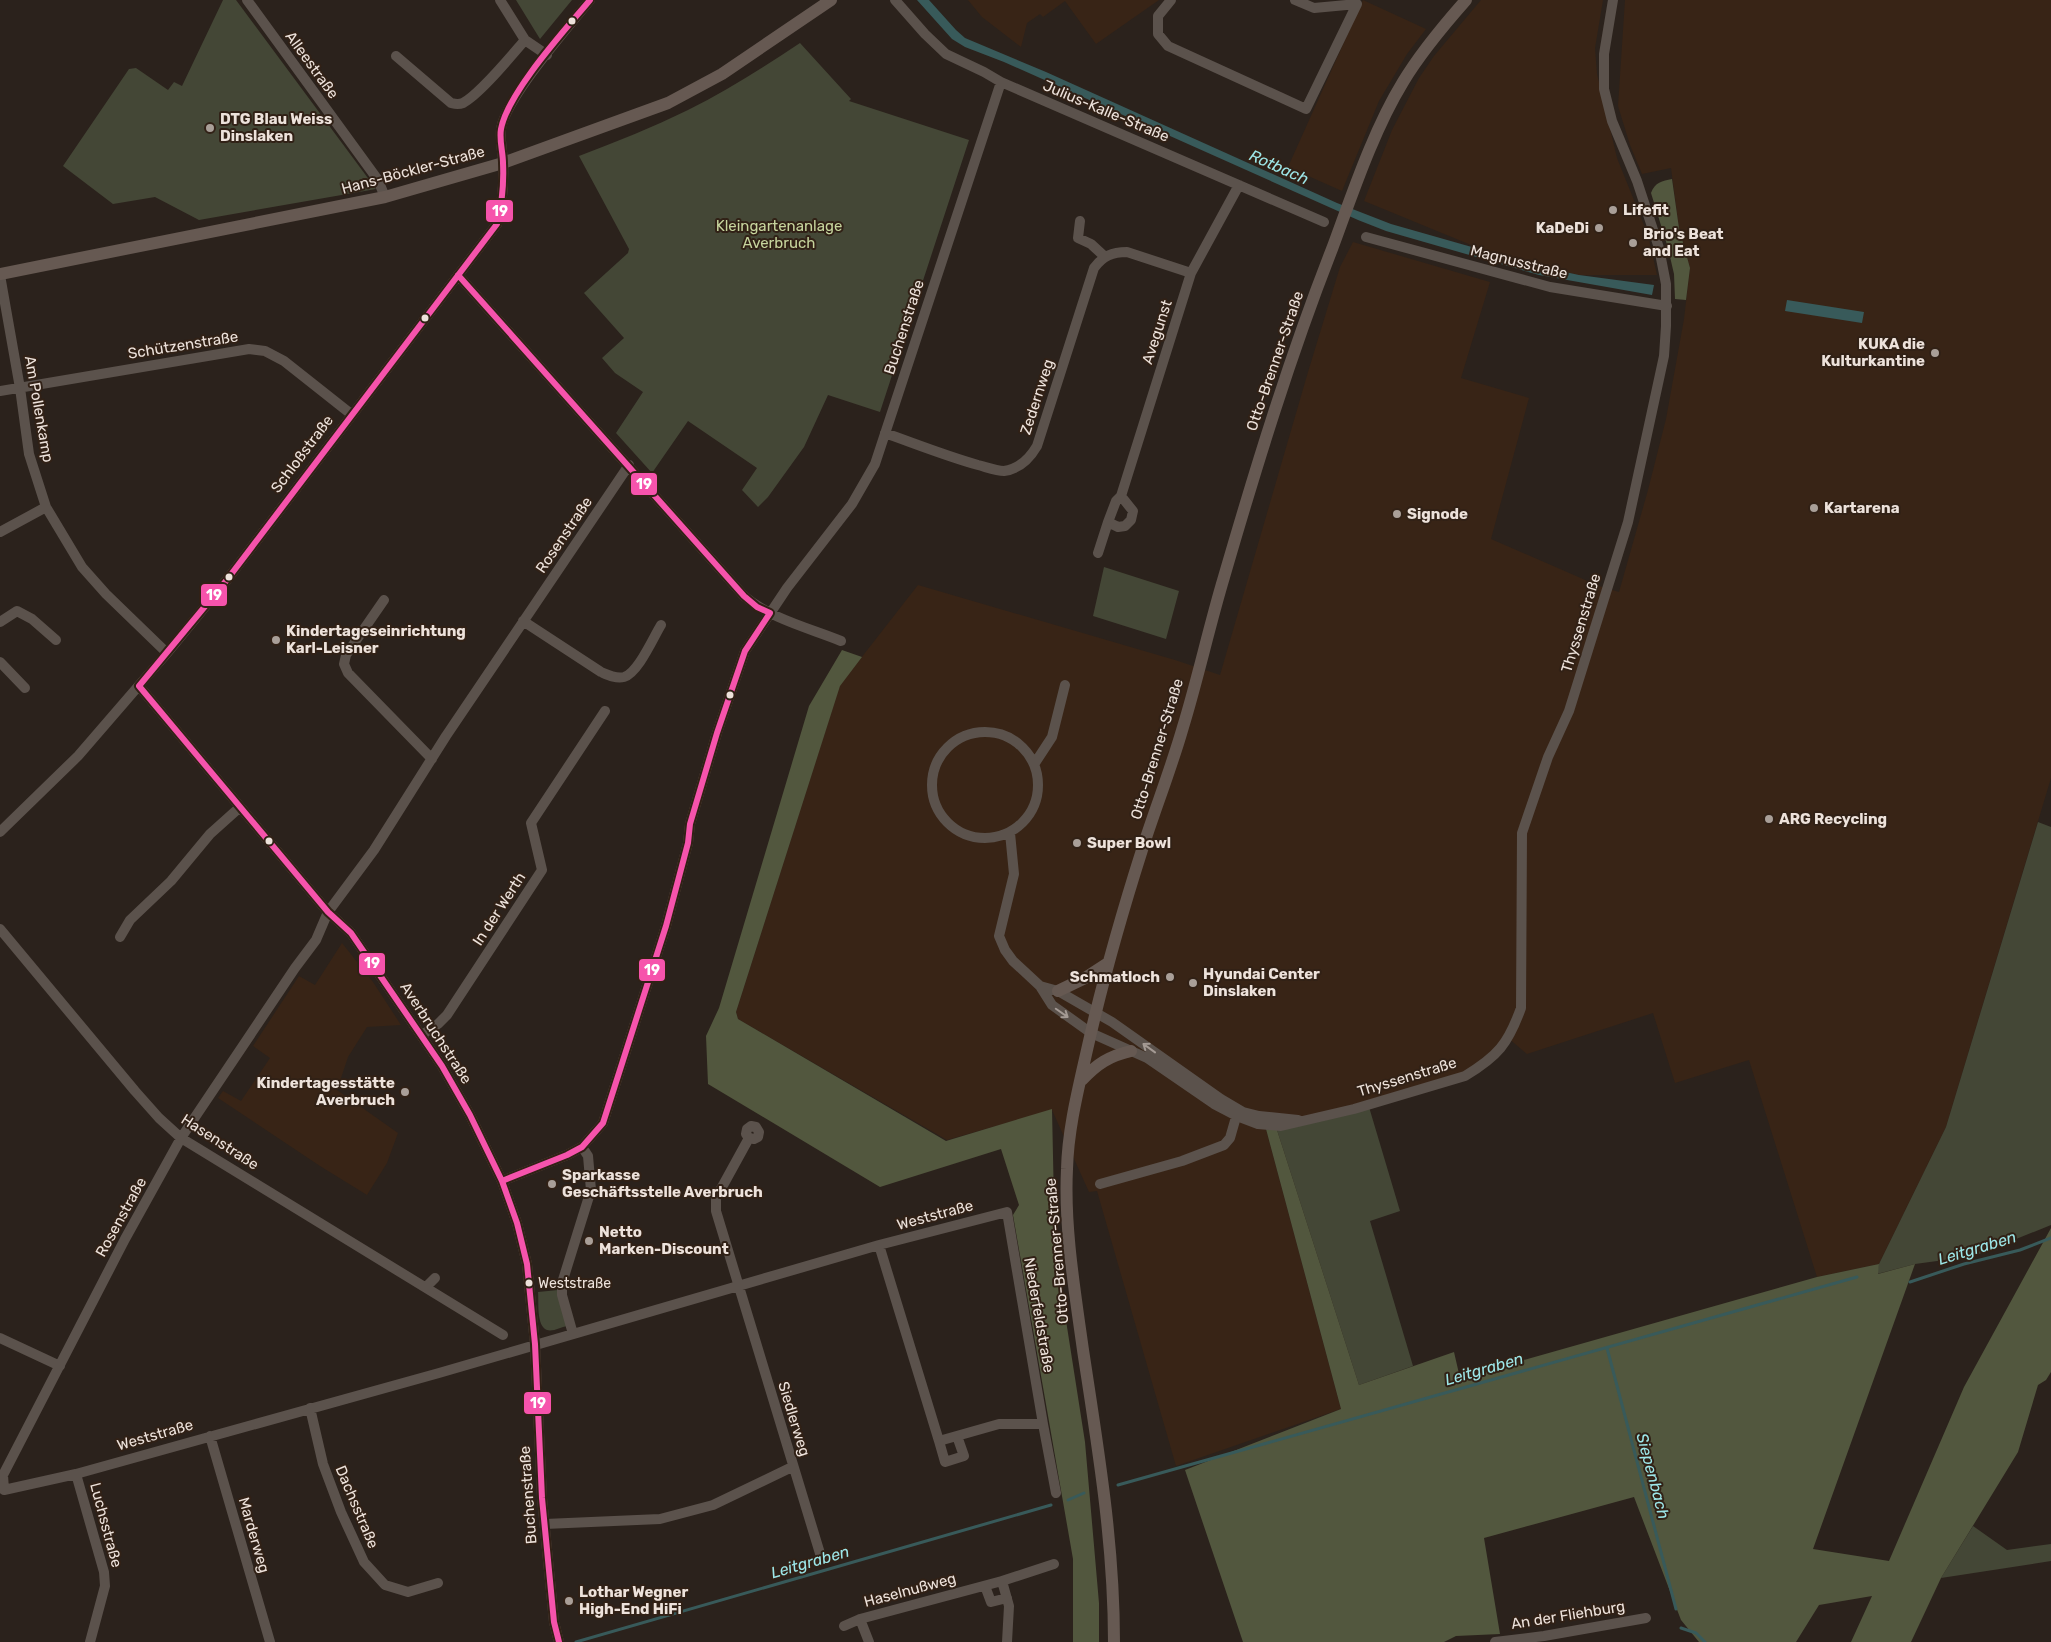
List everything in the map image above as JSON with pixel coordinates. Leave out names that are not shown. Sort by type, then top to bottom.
[{"type":"main road","name":"Hans-Böckler-Straße","points":[[0,274],[385,197],[503,163],[668,103],[722,74],[831,0]]},
{"type":"main road","name":"Otto-Brenner-Straße","points":[[1114,1642],[1112,1566],[1105,1493],[1077,1308],[1068,1222],[1066,1172],[1070,1127],[1108,963],[1141,852],[1182,730],[1222,581],[1266,438],[1312,303],[1383,120],[1401,84],[1421,53],[1466,0]]},
{"type":"main road","points":[[1058,991],[1085,978],[1108,963]]},
{"type":"main road","points":[[1080,1082],[1101,1061],[1131,1051]]},
{"type":"street","name":"Alleestraße","points":[[247,0],[378,180],[385,197]]},
{"type":"street","points":[[500,0],[525,40],[547,55]]},
{"type":"street","name":"Schloßstraße","points":[[0,832],[78,756],[226,581],[497,224],[502,205],[503,163],[501,130],[504,116],[511,102],[590,0]]},
{"type":"street","name":"Julius-Kalle-Straße","points":[[895,0],[924,34],[946,54],[984,72],[1000,82],[1324,222]]},
{"type":"street","points":[[1171,0],[1158,16],[1158,34],[1168,46],[1306,109],[1357,4],[1314,8],[1295,0]]},
{"type":"street","name":"Thyssenstraße","points":[[1040,986],[1052,1005],[1091,1033],[1147,1058],[1214,1104],[1238,1113],[1259,1116],[1308,1120],[1465,1076],[1494,1057],[1514,1028],[1521,1008],[1522,833],[1548,757],[1569,711],[1628,522],[1664,356],[1667,306],[1666,284],[1659,248],[1612,121],[1604,89],[1604,54],[1613,0]]},
{"type":"street","points":[[396,56],[451,103],[458,104],[464,102],[487,82],[525,40]]},
{"type":"street","name":"Buchenstraße","points":[[502,1181],[582,1147],[603,1123],[666,926],[688,843],[690,824],[717,733],[745,651],[770,613],[865,485],[875,464],[1000,82]]},
{"type":"street","name":"Avegunst","points":[[1098,553],[1116,501],[1120,496],[1191,273],[1239,185]]},
{"type":"street","points":[[1080,220],[1078,238],[1091,244],[1104,256],[1117,252],[1127,252],[1191,273]]},
{"type":"street","name":"Magnusstraße","points":[[1366,237],[1550,287],[1667,306]]},
{"type":"street","name":"Zedernweg","points":[[885,433],[962,460],[1003,471],[1025,462],[1037,446],[1094,268],[1104,256]]},
{"type":"street","name":"Am Pollenkamp","points":[[0,274],[20,388],[29,454],[46,507],[82,567],[106,594],[167,653]]},
{"type":"street","points":[[458,276],[629,465],[744,596],[757,607],[841,641]]},
{"type":"street","name":"Schützenstraße","points":[[0,391],[249,349],[265,351],[284,361],[351,414]]},
{"type":"street","name":"Rosenstraße","points":[[4,1490],[3,1475],[125,1238],[181,1138],[295,968],[316,940],[328,912],[374,850],[432,758],[629,465]]},
{"type":"street","points":[[1108,522],[1118,527],[1125,526],[1130,520],[1133,511],[1120,496]]},
{"type":"street","points":[[0,532],[46,507]]},
{"type":"street","points":[[384,600],[346,655],[344,664],[348,673],[432,758]]},
{"type":"street","points":[[0,622],[17,611],[32,619],[56,640]]},
{"type":"street","points":[[524,621],[601,672],[613,677],[623,677],[630,674],[661,625]]},
{"type":"street","points":[[0,662],[25,688]]},
{"type":"street","name":"Averbruchstraße","points":[[139,686],[328,912],[351,933],[422,1035],[470,1115],[502,1181],[517,1223],[527,1264],[534,1344]]},
{"type":"street","points":[[1035,762],[1052,737],[1065,686]]},
{"type":"street","name":"In der Werth","points":[[422,1035],[447,1015],[542,870],[531,823],[605,711]]},
{"type":"street","points":[[990,730],[1008,736],[1024,747],[1035,762],[1039,782],[1036,802],[1026,820],[1010,833],[993,838],[975,838],[958,832],[944,820],[935,805],[931,787],[933,770],[941,753],[971,732],[990,730]]},
{"type":"street","points":[[120,937],[130,920],[171,881],[210,834],[240,808]]},
{"type":"street","points":[[1010,833],[1014,874],[999,936],[1005,950],[1013,961],[1040,986]]},
{"type":"street","points":[[0,945],[2,931]]},
{"type":"street","name":"Hasenstraße","points":[[2,931],[159,1118],[181,1138],[503,1335]]},
{"type":"street","name":"Thyssenstraße","points":[[1040,986],[1058,991],[1112,1022],[1238,1113]]},
{"type":"street","points":[[1100,1184],[1182,1161],[1224,1145],[1230,1138],[1238,1113]]},
{"type":"street","name":"Siedlerweg","points":[[749,1138],[716,1198],[716,1212],[792,1467],[799,1482],[822,1560]]},
{"type":"street","points":[[573,1334],[562,1295],[562,1283],[591,1190],[588,1156],[582,1147]]},
{"type":"street","name":"Weststraße","points":[[4,1490],[76,1474],[439,1373],[879,1245],[1006,1212]]},
{"type":"street","name":"Niederfeldstraße","points":[[1006,1212],[1042,1424],[1056,1493]]},
{"type":"street","points":[[879,1245],[945,1462],[964,1456],[957,1436]]},
{"type":"street","points":[[426,1287],[435,1278]]},
{"type":"street","points":[[0,1338],[60,1366]]},
{"type":"street","name":"Buchenstraße","points":[[534,1344],[544,1524],[554,1622],[559,1642]]},
{"type":"street","name":"Dachsstraße","points":[[310,1408],[323,1464],[364,1562],[385,1585],[408,1592],[438,1583]]},
{"type":"street","points":[[939,1441],[999,1424],[1042,1424]]},
{"type":"street","name":"Marderweg","points":[[210,1436],[270,1642]]},
{"type":"street","points":[[544,1524],[660,1519],[713,1505],[792,1467]]},
{"type":"street","name":"Luchsstraße","points":[[76,1474],[104,1572],[105,1586],[90,1642]]},
{"type":"street","name":"Haselnußweg","points":[[844,1626],[860,1619],[985,1586],[1054,1564]]},
{"type":"street","points":[[1002,1581],[1009,1606],[1008,1642]]},
{"type":"street","points":[[985,1586],[991,1602],[1007,1598]]},
{"type":"street","name":"An der Fliehburg","points":[[1495,1642],[1544,1636],[1646,1618]]},
{"type":"street","points":[[860,1619],[869,1642]]},
{"type":"shaded area","points":[[968,0],[1159,0],[1096,44],[1065,1],[1043,17],[1040,14],[1027,23],[1021,47],[982,17]]},
{"type":"shaded area","points":[[1363,0],[1426,29],[1407,54],[1379,101],[1342,191],[1288,167]]},
{"type":"shaded area","points":[[1481,0],[1603,0],[1595,48],[1597,74],[1617,158],[1648,235],[1657,275],[1579,275],[1542,267],[1493,254],[1364,201],[1392,130],[1419,78],[1434,56]]},
{"type":"shaded area","points":[[1625,0],[2051,0],[2051,778],[1946,1127],[1879,1264],[1817,1277],[1749,1060],[1675,1083],[1653,1013],[1527,1054],[1507,1037],[1501,1045],[1465,1074],[1266,1129],[1341,1409],[1176,1466],[1097,1191],[1089,1192],[1052,1110],[947,1140],[738,1019],[736,1012],[840,685],[918,585],[1175,660],[1220,675],[1340,267],[1353,242],[1490,282],[1461,378],[1529,398],[1491,539],[1599,586],[1619,592],[1666,419],[1684,319],[1690,268],[1679,228],[1671,168],[1642,174],[1630,145],[1618,106]]},
{"type":"shaded area","points":[[342,943],[373,982],[401,1025],[367,1027],[348,1057],[337,1090],[398,1133],[387,1163],[367,1195],[218,1098],[223,1091],[241,1101],[270,1058],[253,1046],[299,976],[315,985]]},
{"type":"green space","name":"DTG Blau Weiss Dinslaken","points":[[223,0],[236,0],[376,189],[199,220],[155,197],[113,204],[63,166],[129,69],[136,68],[168,90],[174,82],[182,86]]},
{"type":"green space","points":[[516,0],[572,0],[540,39]]},
{"type":"green space","name":"Kleingartenanlage Averbruch","points":[[800,43],[851,99],[849,101],[969,140],[880,412],[828,395],[804,447],[768,497],[758,507],[742,490],[757,468],[688,421],[652,473],[616,433],[643,392],[615,373],[602,358],[624,338],[584,293],[628,253],[629,249],[579,156],[621,140],[703,103]]},
{"type":"green space","points":[[1672,179],[1679,228],[1690,268],[1686,300],[1675,299],[1674,274],[1651,193],[1657,184]]},
{"type":"green space","points":[[1104,567],[1179,591],[1166,639],[1093,616]]},
{"type":"green space","points":[[842,650],[862,657],[840,686],[736,1012],[738,1019],[946,1141],[1052,1109],[1055,1250],[1085,1442],[1099,1603],[1099,1642],[1073,1642],[1073,1559],[1013,1215],[1019,1205],[1001,1149],[880,1187],[708,1084],[706,1036],[719,1008],[809,706]]},
{"type":"green space","points":[[2038,822],[2051,827],[2051,1225],[1974,1256],[1915,1264],[1877,1274],[1879,1264],[1946,1127]]},
{"type":"green space","points":[[1369,1107],[1400,1211],[1370,1221],[1413,1366],[1359,1385],[1277,1130]]},
{"type":"green space","points":[[1266,1129],[1277,1130],[1359,1385],[1454,1352],[1460,1378],[1817,1277],[1879,1264],[1878,1274],[1915,1264],[1813,1549],[1889,1561],[1964,1387],[2051,1228],[2051,1372],[2046,1380],[2038,1385],[2018,1452],[1941,1578],[1911,1642],[1851,1642],[1872,1596],[1819,1605],[1796,1642],[1699,1642],[1681,1620],[1634,1497],[1484,1538],[1500,1634],[1456,1636],[1444,1642],[1243,1642],[1185,1470],[1341,1409]]},
{"type":"green space","points":[[558,1290],[567,1326],[547,1330],[541,1324],[538,1292]]},
{"type":"green space","points":[[1973,1526],[2007,1550],[2051,1544],[2051,1561],[1941,1578]]},
{"type":"water","points":[[917,0],[929,0],[965,38],[1046,72],[1337,203],[1391,224],[1542,267],[1579,275],[1654,285],[1652,295],[1539,275],[1386,231],[1358,220],[1004,62],[965,47],[952,39]]},
{"type":"water","points":[[1787,300],[1864,312],[1862,323],[1785,311]]},
{"type":"waterway","name":"Leitgraben","points":[[1910,1282],[1964,1264],[2020,1250],[2051,1238]]},
{"type":"waterway","name":"Leitgraben","points":[[1118,1485],[1857,1277]]},
{"type":"waterway","name":"Siepenbach","points":[[1607,1348],[1676,1609]]},
{"type":"waterway","name":"Leitgraben","points":[[1068,1500],[1084,1493]]},
{"type":"waterway","name":"Leitgraben","points":[[576,1642],[1051,1505]]},
{"type":"waterway","name":"Siepenbach","points":[[1681,1628],[1696,1633],[1705,1642]]},
{"type":"transit line","name":"19","points":[[559,1642],[554,1622],[542,1498],[535,1344],[527,1264],[517,1223],[502,1181],[470,1115],[442,1066],[351,933],[328,912],[139,686],[226,581],[497,224],[503,179],[501,129],[506,114],[514,97],[539,62],[590,0]]},
{"type":"transit line","name":"19","points":[[458,275],[744,596],[757,607],[770,613],[745,651],[717,733],[690,824],[688,843],[666,926],[603,1123],[582,1147],[502,1181]]},
{"type":"place","name":"DTG Blau Weiss Dinslaken","points":[[210,128]]},
{"type":"place","name":"Lifefit","points":[[1613,210]]},
{"type":"place","name":"KaDeDi","points":[[1599,228]]},
{"type":"place","name":"Brio's Beat and Eat","points":[[1633,243]]},
{"type":"place","name":"KUKA die Kulturkantine","points":[[1935,353]]},
{"type":"place","name":"Kartarena","points":[[1814,508]]},
{"type":"place","name":"Signode","points":[[1397,514]]},
{"type":"place","name":"Kindertageseinrichtung Karl-Leisner","points":[[276,640]]},
{"type":"place","name":"ARG Recycling","points":[[1769,819]]},
{"type":"place","name":"Super Bowl","points":[[1077,843]]},
{"type":"place","name":"Schmatloch","points":[[1170,977]]},
{"type":"place","name":"Hyundai Center Dinslaken","points":[[1193,983]]},
{"type":"place","name":"Kindertagesstätte Averbruch","points":[[405,1092]]},
{"type":"place","name":"Sparkasse Geschäftsstelle Averbruch","points":[[552,1184]]},
{"type":"place","name":"Netto Marken-Discount","points":[[589,1241]]},
{"type":"place","name":"Weststraße","points":[[529,1283]]},
{"type":"place","name":"Lothar Wegner High-End HiFi","points":[[569,1601]]},
{"type":"water label","name":"Rotbach","points":[[1279,167]]}]
